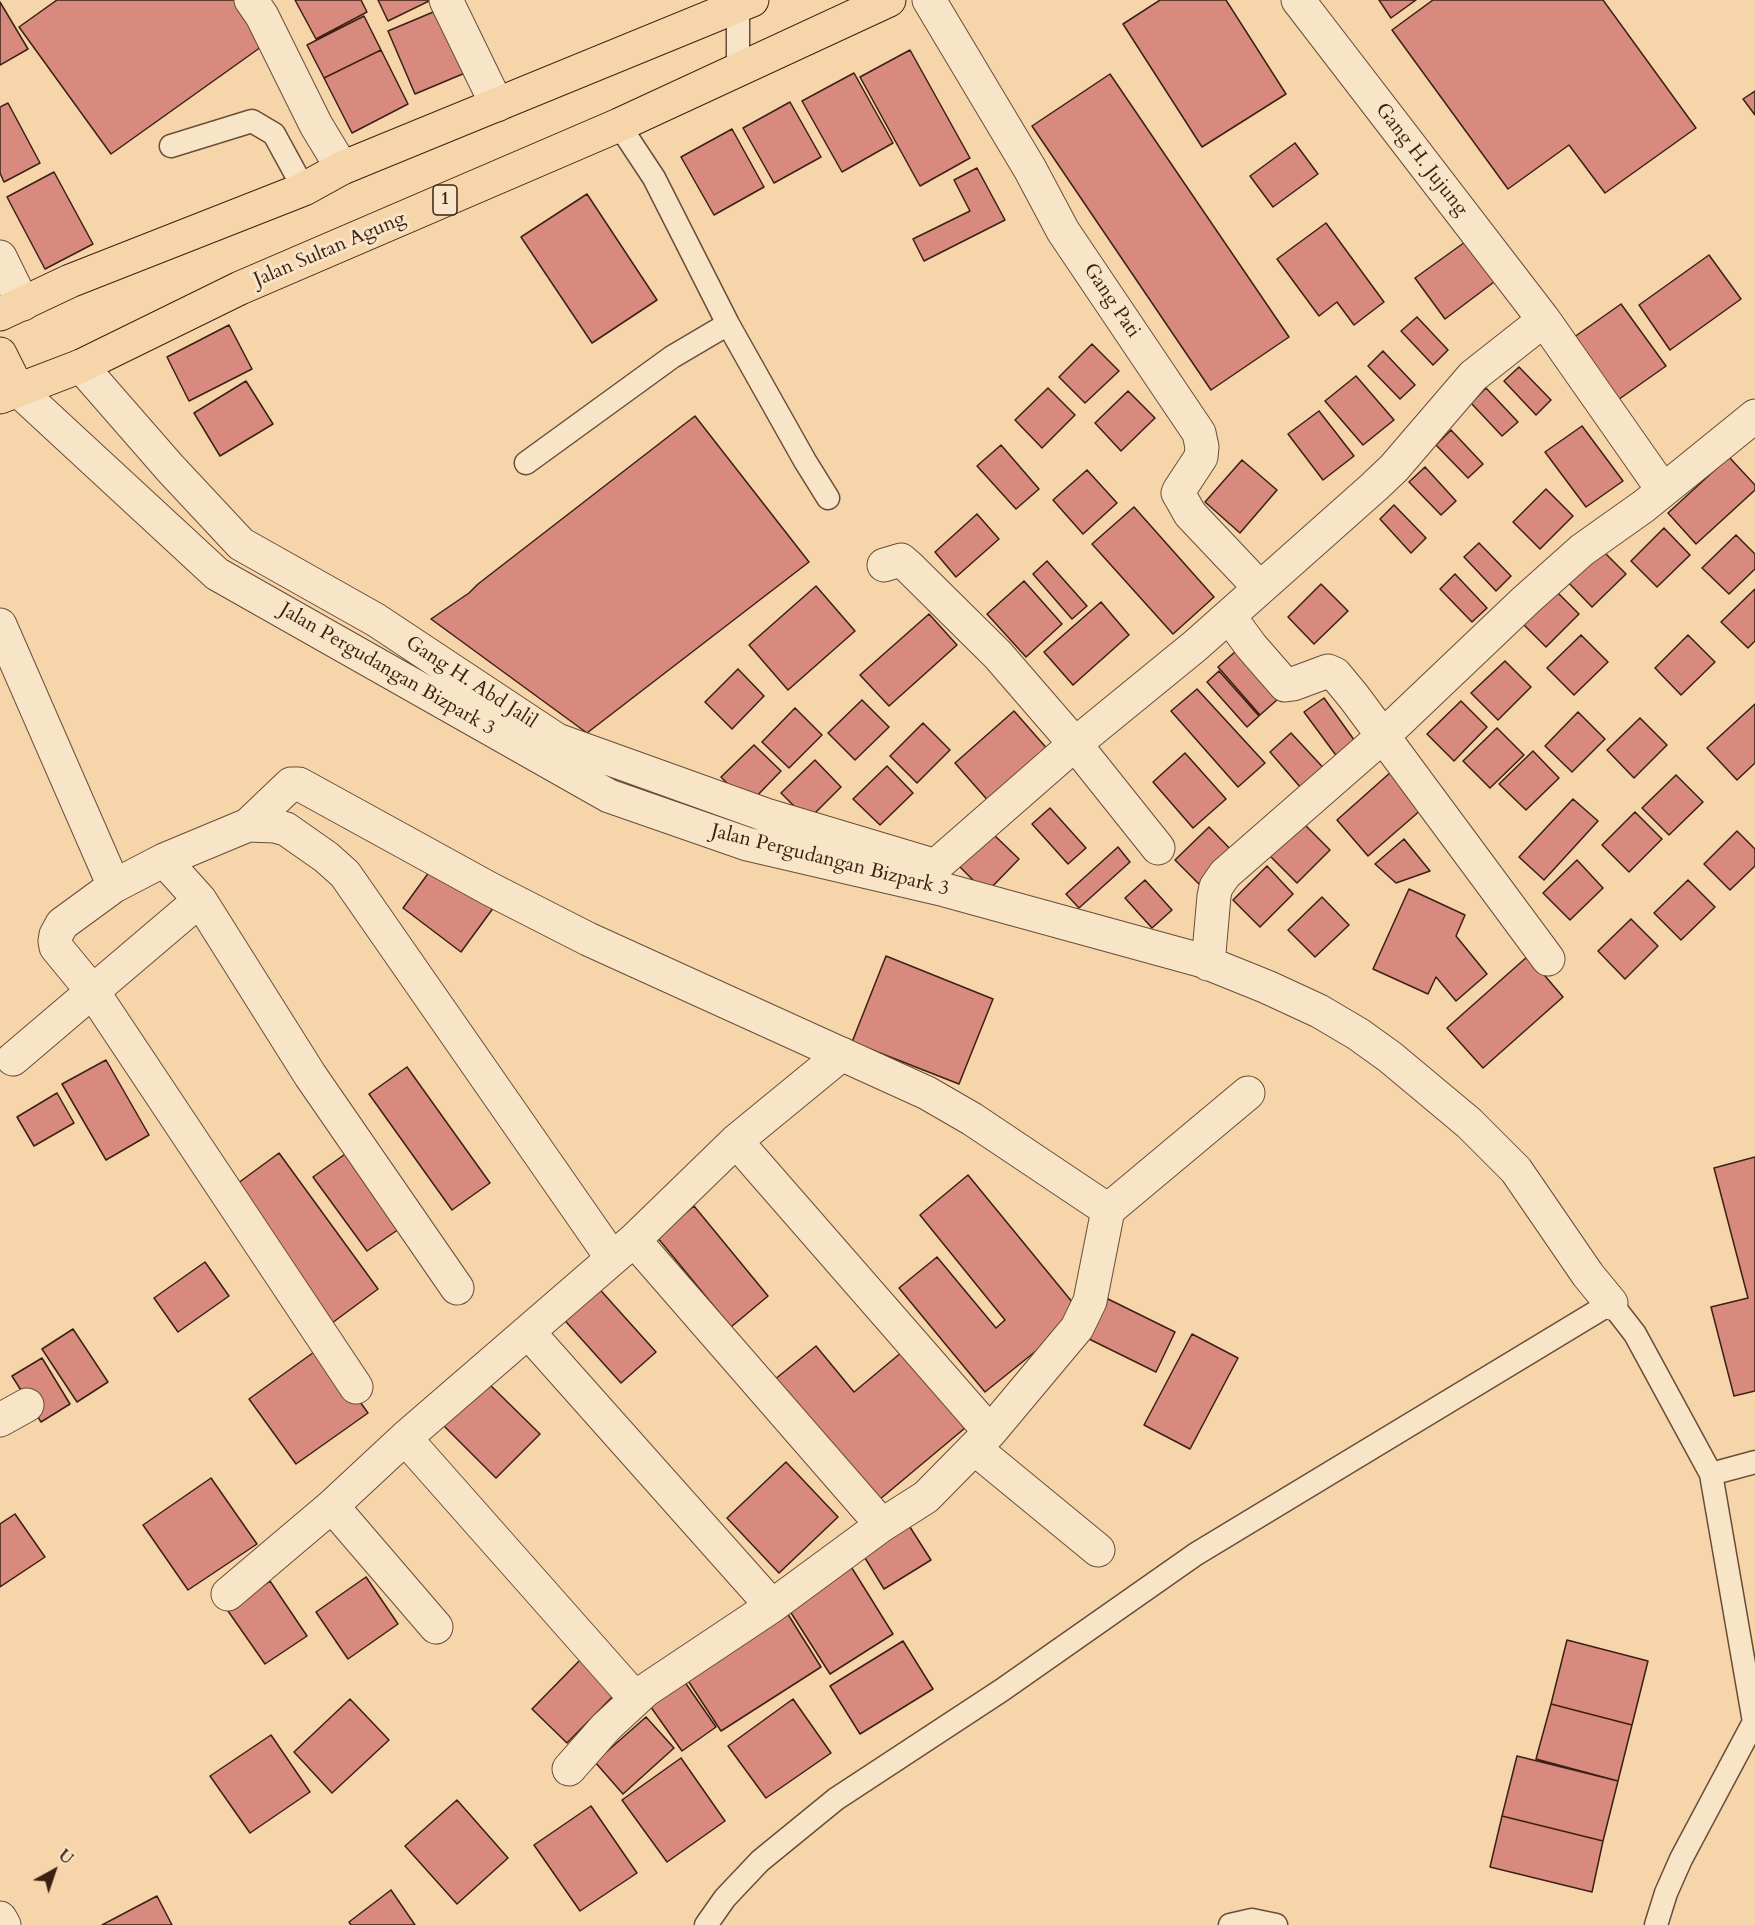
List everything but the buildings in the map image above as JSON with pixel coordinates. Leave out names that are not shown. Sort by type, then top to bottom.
[{"type":"highway","name":"Jalan Sultan Agung","points":[[9,393],[81,366],[240,288],[619,125],[890,0]]},
{"type":"highway","points":[[12,309],[70,281],[304,189],[342,168],[742,2]]},
{"type":"highway","points":[[0,354],[9,393]]},
{"type":"street","points":[[251,0],[262,16],[316,125],[342,168]]},
{"type":"street","points":[[446,0],[497,105]]},
{"type":"street","name":"Gang Pati","points":[[929,0],[1030,169],[1064,231],[1199,433],[1201,456],[1180,489],[1178,493],[1180,498],[1190,514],[1260,588]]},
{"type":"street","name":"Gang H. Jujung","points":[[1298,0],[1544,320],[1663,490]]},
{"type":"street","points":[[0,257],[12,309]]},
{"type":"street","points":[[1075,744],[1176,661],[1394,468],[1473,376],[1544,320]]},
{"type":"street","name":"Gang H. Abd Jalil","points":[[81,366],[170,468],[241,544],[376,620],[557,740],[766,815],[933,865],[940,862],[1075,744]]},
{"type":"street","name":"Jalan Pergudangan Bizpark 3","points":[[9,393],[217,574],[609,796],[747,844],[945,890],[1208,964],[1267,987],[1319,1011],[1358,1034],[1390,1057],[1469,1123],[1516,1170],[1588,1275],[1611,1303]]},
{"type":"street","points":[[1208,964],[1214,897],[1220,880],[1383,736],[1582,550],[1627,519],[1755,416]]},
{"type":"street","points":[[884,565],[901,561],[908,566],[998,655],[1075,744],[1158,848]]},
{"type":"street","points":[[1229,615],[1251,646],[1285,685],[1328,670],[1332,671],[1383,736],[1548,959]]},
{"type":"street","points":[[0,625],[114,885]]},
{"type":"street","points":[[356,1387],[93,992],[56,946],[56,935],[62,924],[114,885],[164,860],[248,825],[291,784],[299,784],[490,889],[588,939],[927,1094],[972,1119],[1108,1210]]},
{"type":"street","points":[[248,825],[275,826],[286,829],[326,857],[345,874],[623,1249],[882,1525]]},
{"type":"street","points":[[164,860],[200,900],[310,1075],[457,1288]]},
{"type":"street","points":[[13,1059],[200,900]]},
{"type":"street","points":[[228,1594],[332,1506],[405,1438],[529,1333],[623,1249],[736,1141],[842,1054]]},
{"type":"street","points":[[569,1768],[635,1698],[660,1679],[772,1606],[882,1525],[926,1497],[982,1440],[1077,1328],[1090,1301],[1108,1210],[1248,1093]]},
{"type":"street","points":[[736,1141],[982,1440],[1098,1550]]},
{"type":"street","points":[[529,1333],[772,1606]]},
{"type":"street","points":[[405,1438],[635,1698]]},
{"type":"street","points":[[332,1506],[436,1627]]},
{"type":"street","points":[[0,1918],[4,1925]]},
{"type":"lane","points":[[738,70],[742,2]]},
{"type":"lane","points":[[171,146],[252,121],[274,134],[304,189]]},
{"type":"lane","points":[[619,125],[654,178],[728,324],[828,498]]},
{"type":"lane","points":[[526,464],[672,357],[728,324]]},
{"type":"lane","points":[[706,1925],[725,1898],[760,1861],[836,1799],[1002,1690],[1196,1554],[1611,1303],[1635,1334],[1711,1474],[1755,1723],[1682,1859],[1666,1893],[1656,1925]]},
{"type":"lane","points":[[1711,1474],[1755,1462]]},
{"type":"lane","points":[[1230,1925],[1252,1920],[1276,1925]]}]
